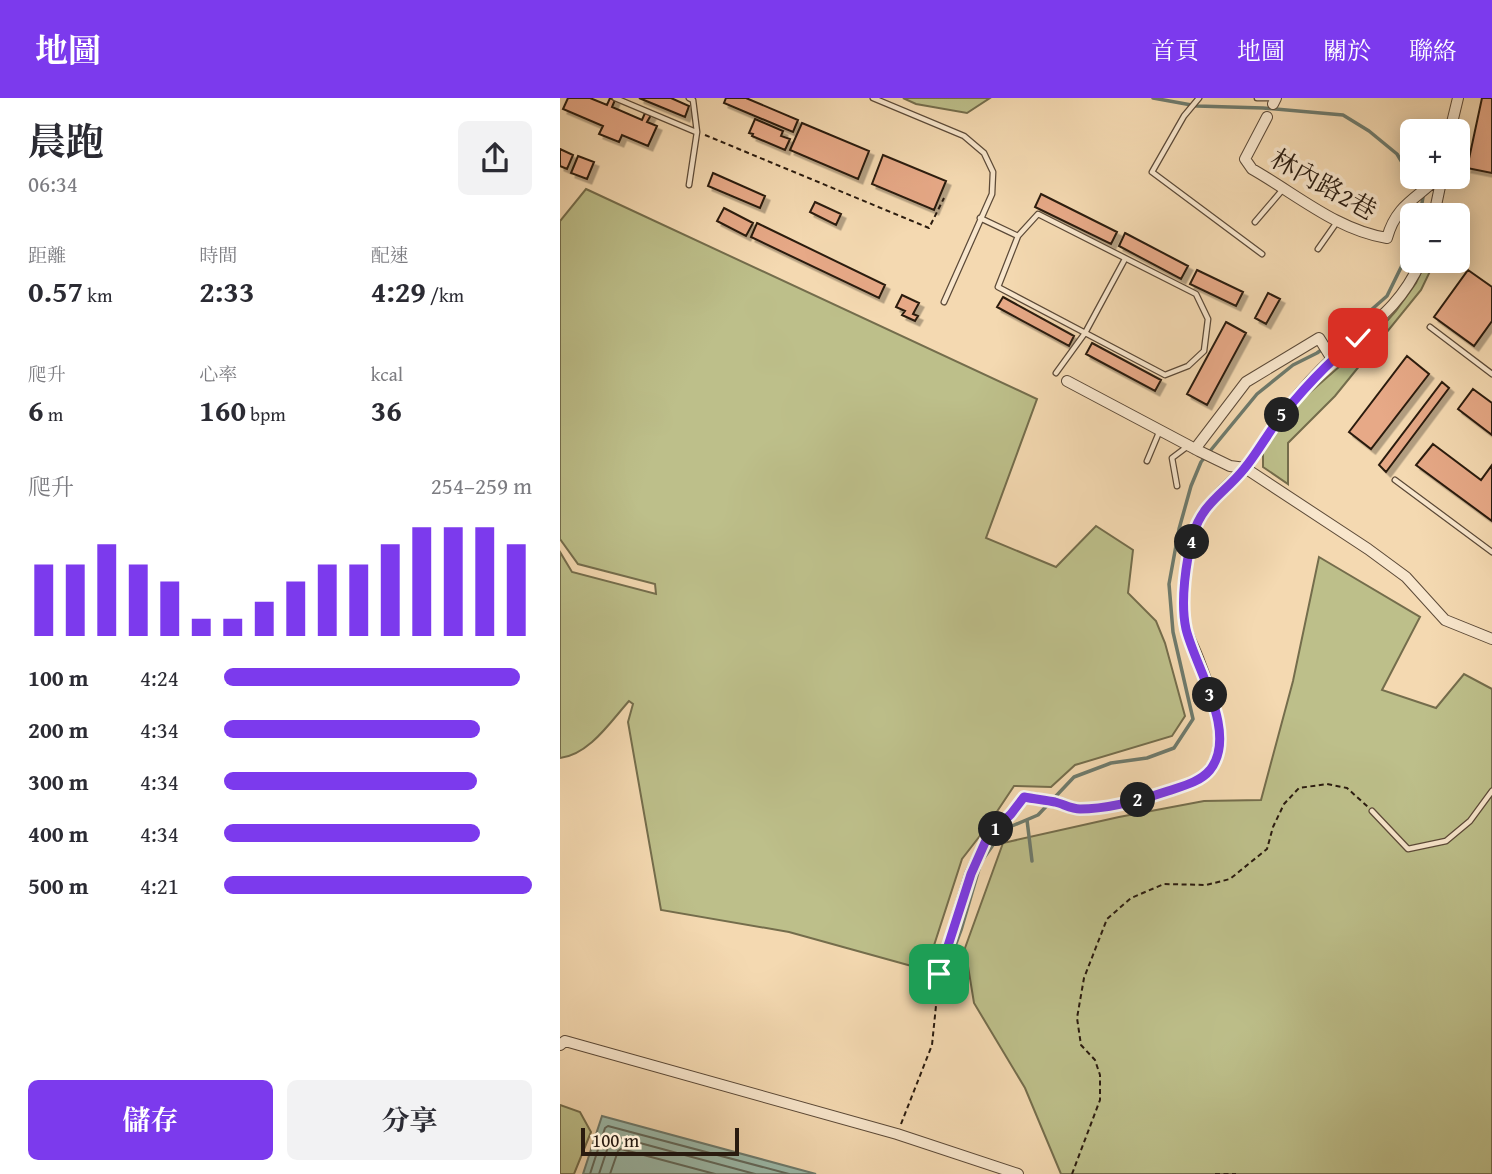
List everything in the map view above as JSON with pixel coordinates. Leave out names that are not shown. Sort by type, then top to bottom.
[{"type":"street","points":[[1453,119],[1458,98]]},
{"type":"street","name":"林內路2巷","points":[[1267,117],[1245,159],[1252,169],[1337,221],[1366,235],[1387,238],[1391,224],[1403,205],[1424,189]]},
{"type":"street","points":[[939,974],[971,874],[987,838],[1024,797],[1078,809],[1136,801],[1191,783],[1210,770],[1217,757],[1220,734],[1209,692],[1186,627],[1186,570],[1194,532],[1202,513],[1214,497],[1223,492],[1245,468],[1303,389],[1332,359],[1386,314],[1406,290],[1415,273]]},
{"type":"street","points":[[1194,448],[1246,382],[1319,338],[1332,359]]},
{"type":"street","points":[[1067,381],[1230,466],[1245,468],[1406,577],[1445,620],[1492,639]]},
{"type":"street","points":[[560,1045],[565,1041],[897,1134],[1018,1174]]},
{"type":"lane","points":[[615,98],[697,132]]},
{"type":"lane","points":[[689,98],[692,100],[697,132],[689,185]]},
{"type":"lane","points":[[873,98],[964,136],[984,153],[993,172],[992,194],[944,302]]},
{"type":"lane","points":[[1257,98],[1275,100],[1267,117]]},
{"type":"lane","points":[[1197,99],[1152,172],[1262,254]]},
{"type":"lane","points":[[1255,222],[1284,187]]},
{"type":"lane","points":[[1038,214],[1125,259],[1196,294],[1208,319],[1203,351],[1188,366],[1165,374],[998,287],[1017,236],[1038,214]]},
{"type":"lane","points":[[980,218],[1017,236]]},
{"type":"lane","points":[[1318,249],[1337,221]]},
{"type":"lane","points":[[1056,373],[1085,332],[1125,259]]},
{"type":"lane","points":[[1430,327],[1492,374]]},
{"type":"lane","points":[[1147,461],[1160,429]]},
{"type":"lane","points":[[1177,486],[1172,457],[1194,448]]},
{"type":"lane","points":[[1395,480],[1492,552]]},
{"type":"lane","points":[[1372,811],[1408,849],[1446,841],[1470,821],[1492,792]]},
{"type":"path","points":[[697,132],[929,228],[944,198]]},
{"type":"path","points":[[1072,1174],[1100,1100],[1100,1076],[1095,1060],[1081,1045],[1077,1018],[1084,978],[1107,919],[1132,898],[1164,884],[1206,885],[1230,879],[1267,849],[1283,804],[1299,788],[1327,784],[1347,788],[1372,811]]},
{"type":"path","points":[[897,1134],[932,1045],[939,974]]},
{"type":"path","points":[[1215,1174],[1236,1174]]},
{"type":"green space","points":[[903,98],[990,98],[967,113],[916,104]]},
{"type":"green space","points":[[586,189],[1037,399],[986,538],[1056,567],[1096,526],[1133,550],[1128,593],[1156,621],[1165,643],[1185,716],[1172,736],[1075,765],[1051,787],[1014,786],[962,859],[926,970],[789,932],[661,910],[628,722],[633,704],[629,701],[590,744],[571,756],[560,758],[560,552],[572,572],[656,594],[655,584],[578,564],[560,539],[560,221]]},
{"type":"green space","points":[[1421,273],[1429,273],[1421,290],[1335,396],[1288,443],[1288,484],[1263,467],[1263,452],[1292,408],[1372,338],[1416,283]]},
{"type":"green space","points":[[1319,557],[1420,617],[1382,690],[1436,708],[1464,674],[1492,689],[1492,1174],[1061,1174],[1025,1088],[974,1003],[965,948],[1003,843],[1204,801],[1261,800],[1293,681]]},
{"type":"green space","points":[[560,1105],[580,1112],[591,1132],[574,1174],[560,1174]]},
{"type":"water","points":[[602,1116],[816,1174],[583,1174]]},
{"type":"building","points":[[568,98],[590,98],[607,105],[610,98],[615,100],[612,107],[642,120],[645,113],[651,115],[647,122],[657,126],[648,146],[622,135],[619,142],[599,134],[603,126],[563,109]]},
{"type":"building","points":[[639,98],[671,98],[689,106],[685,117]]},
{"type":"building","points":[[726,98],[746,98],[798,120],[793,132],[724,103]]},
{"type":"building","points":[[1482,98],[1492,98],[1492,173],[1470,169],[1470,154]]},
{"type":"building","points":[[755,119],[783,131],[781,136],[790,139],[785,150],[749,133]]},
{"type":"building","points":[[802,123],[869,151],[858,179],[790,150]]},
{"type":"building","points":[[560,149],[573,155],[567,169],[560,166]]},
{"type":"building","points":[[883,155],[946,181],[934,210],[872,184]]},
{"type":"building","points":[[578,156],[594,162],[587,179],[571,173]]},
{"type":"building","points":[[713,173],[765,196],[760,208],[708,186]]},
{"type":"building","points":[[1041,194],[1117,232],[1111,244],[1035,207]]},
{"type":"building","points":[[815,202],[841,214],[836,225],[810,212]]},
{"type":"building","points":[[724,208],[753,223],[746,236],[717,221]]},
{"type":"building","points":[[757,223],[885,285],[879,298],[751,237]]},
{"type":"building","points":[[1125,233],[1188,266],[1181,279],[1119,246]]},
{"type":"building","points":[[1197,270],[1243,292],[1236,306],[1190,284]]},
{"type":"building","points":[[1470,271],[1492,287],[1492,321],[1474,346],[1434,317],[1466,273]]},
{"type":"building","points":[[1268,293],[1280,299],[1266,324],[1255,318]]},
{"type":"building","points":[[902,295],[919,303],[913,314],[918,316],[915,321],[902,315],[905,311],[896,307]]},
{"type":"building","points":[[1003,297],[1074,336],[1069,346],[997,307]]},
{"type":"building","points":[[1226,322],[1246,333],[1207,405],[1187,394]]},
{"type":"building","points":[[1092,343],[1161,380],[1155,391],[1086,354]]},
{"type":"building","points":[[1407,356],[1429,374],[1371,449],[1349,432]]},
{"type":"building","points":[[1442,382],[1449,388],[1386,472],[1379,465]]},
{"type":"building","points":[[1473,389],[1492,403],[1492,435],[1458,409]]},
{"type":"building","points":[[1433,444],[1481,480],[1492,465],[1492,521],[1416,465]]},
{"type":"waterway","points":[[1153,98],[1197,106],[1343,115],[1369,131],[1397,154],[1423,197],[1422,203]]},
{"type":"waterway","points":[[945,973],[981,862],[1000,835],[1012,826],[1038,815],[1074,777],[1111,763],[1147,758],[1174,748],[1193,719],[1173,632],[1169,584],[1179,529],[1201,462],[1257,394],[1293,365],[1317,353],[1346,332],[1387,296],[1400,269]]},
{"type":"waterway","points":[[1027,820],[1032,861]]},
{"type":"route","points":[[939,974],[971,874],[987,838],[1024,797],[1078,809],[1136,801],[1191,783],[1210,770],[1217,757],[1219,726],[1198,658],[1190,643],[1184,611],[1186,570],[1194,532],[1202,513],[1214,497],[1223,492],[1245,468],[1303,389],[1332,359],[1358,338]]}]
